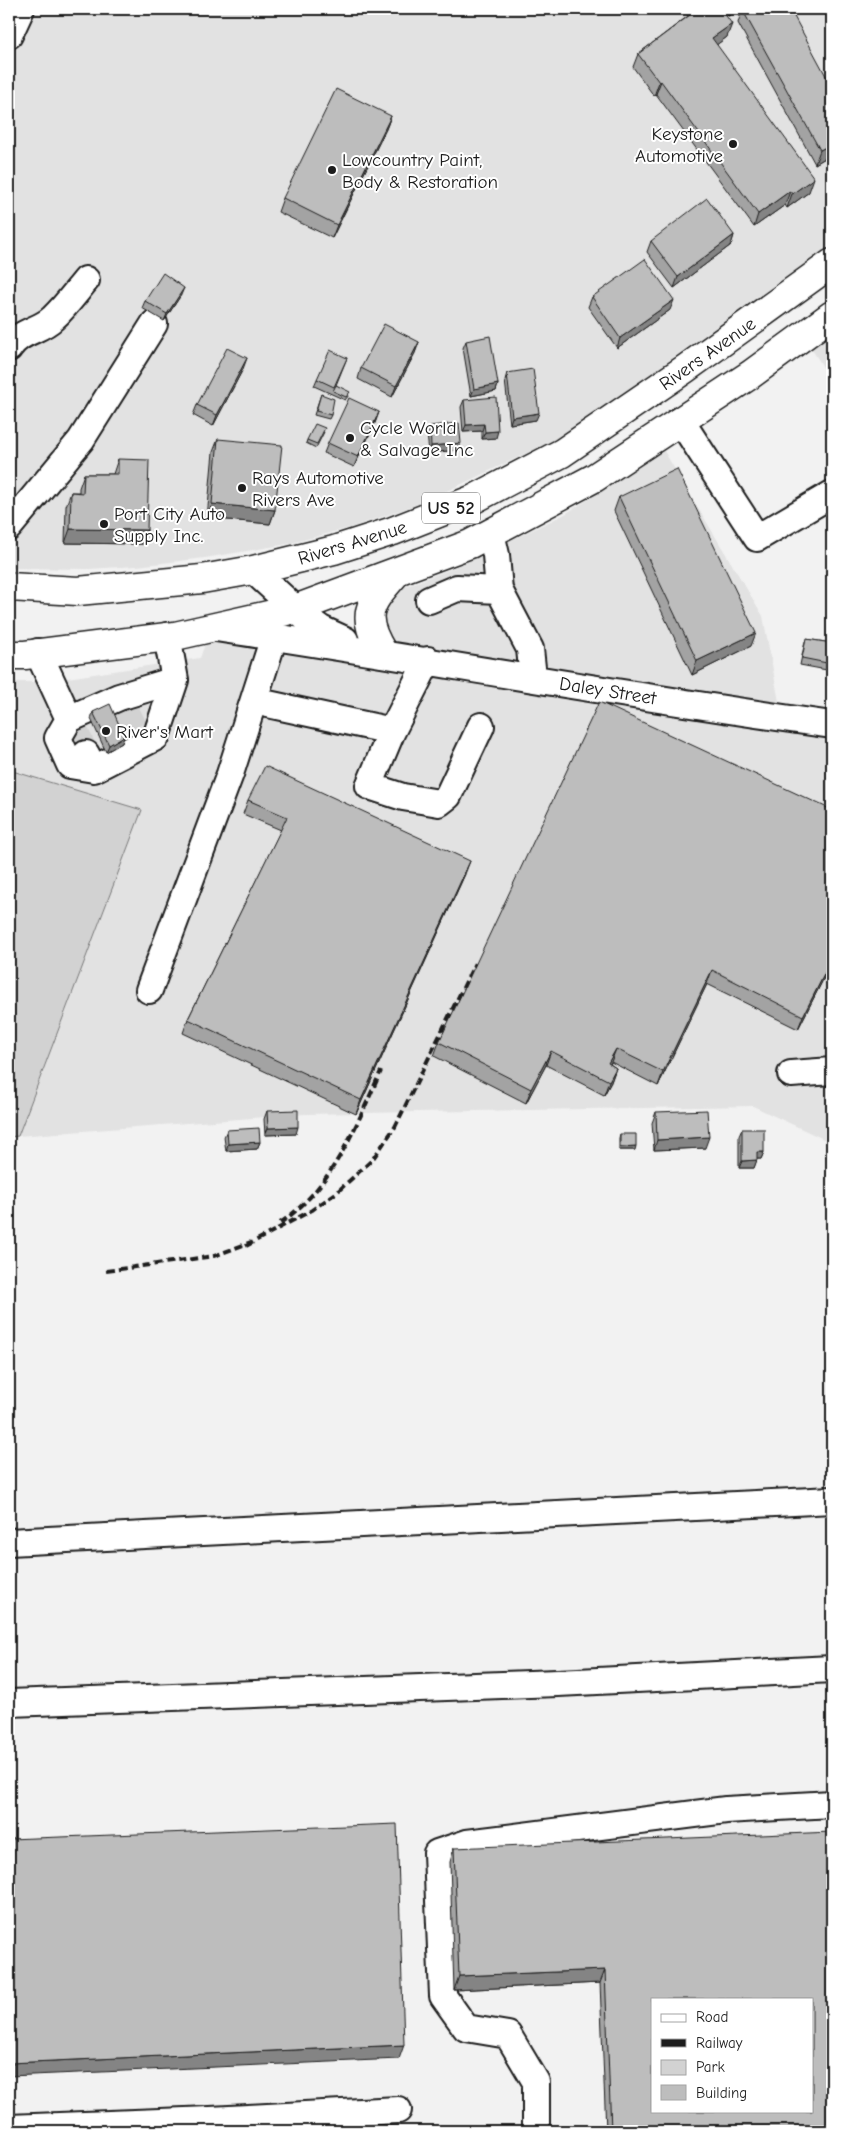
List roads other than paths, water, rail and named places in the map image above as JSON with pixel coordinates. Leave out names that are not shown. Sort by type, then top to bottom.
[{"type":"main road","name":"Rivers Avenue","points":[[9,587],[78,591],[202,579],[253,570],[334,550],[393,531],[474,499],[562,453],[685,369],[832,263]]},
{"type":"main road","name":"US 52","points":[[9,655],[25,655],[168,636],[295,609],[470,544],[594,478],[750,375],[832,315]]},
{"type":"main road","points":[[384,653],[374,638],[369,622],[370,607],[398,571]]},
{"type":"street","points":[[9,35],[21,9]]},
{"type":"street","points":[[9,348],[12,342],[25,332],[52,320],[86,280]]},
{"type":"street","points":[[9,528],[81,440],[154,324]]},
{"type":"street","points":[[681,421],[757,538],[832,495]]},
{"type":"street","points":[[490,533],[496,555],[499,590],[530,649],[533,677]]},
{"type":"street","name":"Daley Street","points":[[253,570],[295,609],[320,629],[384,653]]},
{"type":"street","points":[[429,600],[457,588],[499,590]]},
{"type":"street","name":"Daley Street","points":[[211,628],[384,653],[832,725]]},
{"type":"street","points":[[168,636],[175,680],[156,737],[139,736],[90,761],[70,765],[58,738],[71,724],[121,701],[175,680]]},
{"type":"street","points":[[149,990],[230,774],[274,637]]},
{"type":"street","points":[[38,652],[71,724]]},
{"type":"street","points":[[428,660],[392,731],[369,786],[403,797],[439,803],[448,796],[481,726]]},
{"type":"street","points":[[254,701],[392,731]]},
{"type":"street","points":[[791,1074],[832,1071]]},
{"type":"street","points":[[9,1542],[832,1500]]},
{"type":"street","points":[[9,1703],[558,1683],[832,1669]]},
{"type":"street","points":[[536,2131],[536,2082],[508,2035],[466,2028],[443,1996],[437,1853],[467,1843],[726,1810],[832,1804]]},
{"type":"street","points":[[9,2128],[210,2126],[398,2110]]},
{"type":"tunnel","points":[[123,705],[135,728]]},
{"type":"tunnel","points":[[74,729],[86,754]]},
{"type":"railway","points":[[246,1246],[312,1210],[336,1193],[372,1160],[395,1127],[475,963]]},
{"type":"railway","points":[[280,1223],[298,1209],[328,1174],[352,1134],[381,1071]]},
{"type":"railway","points":[[106,1271],[214,1256],[251,1242]]},
{"type":"place","name":"Keystone Automotive","points":[[733,144]]},
{"type":"place","name":"Lowcountry Paint, Body & Restoration","points":[[332,170]]},
{"type":"place","name":"Cycle World & Salvage Inc","points":[[350,438]]},
{"type":"place","name":"Rays Automotive Rivers Ave","points":[[242,488]]},
{"type":"place","name":"Port City Auto Supply Inc.","points":[[104,524]]},
{"type":"place","name":"River's Mart","points":[[106,731]]}]
